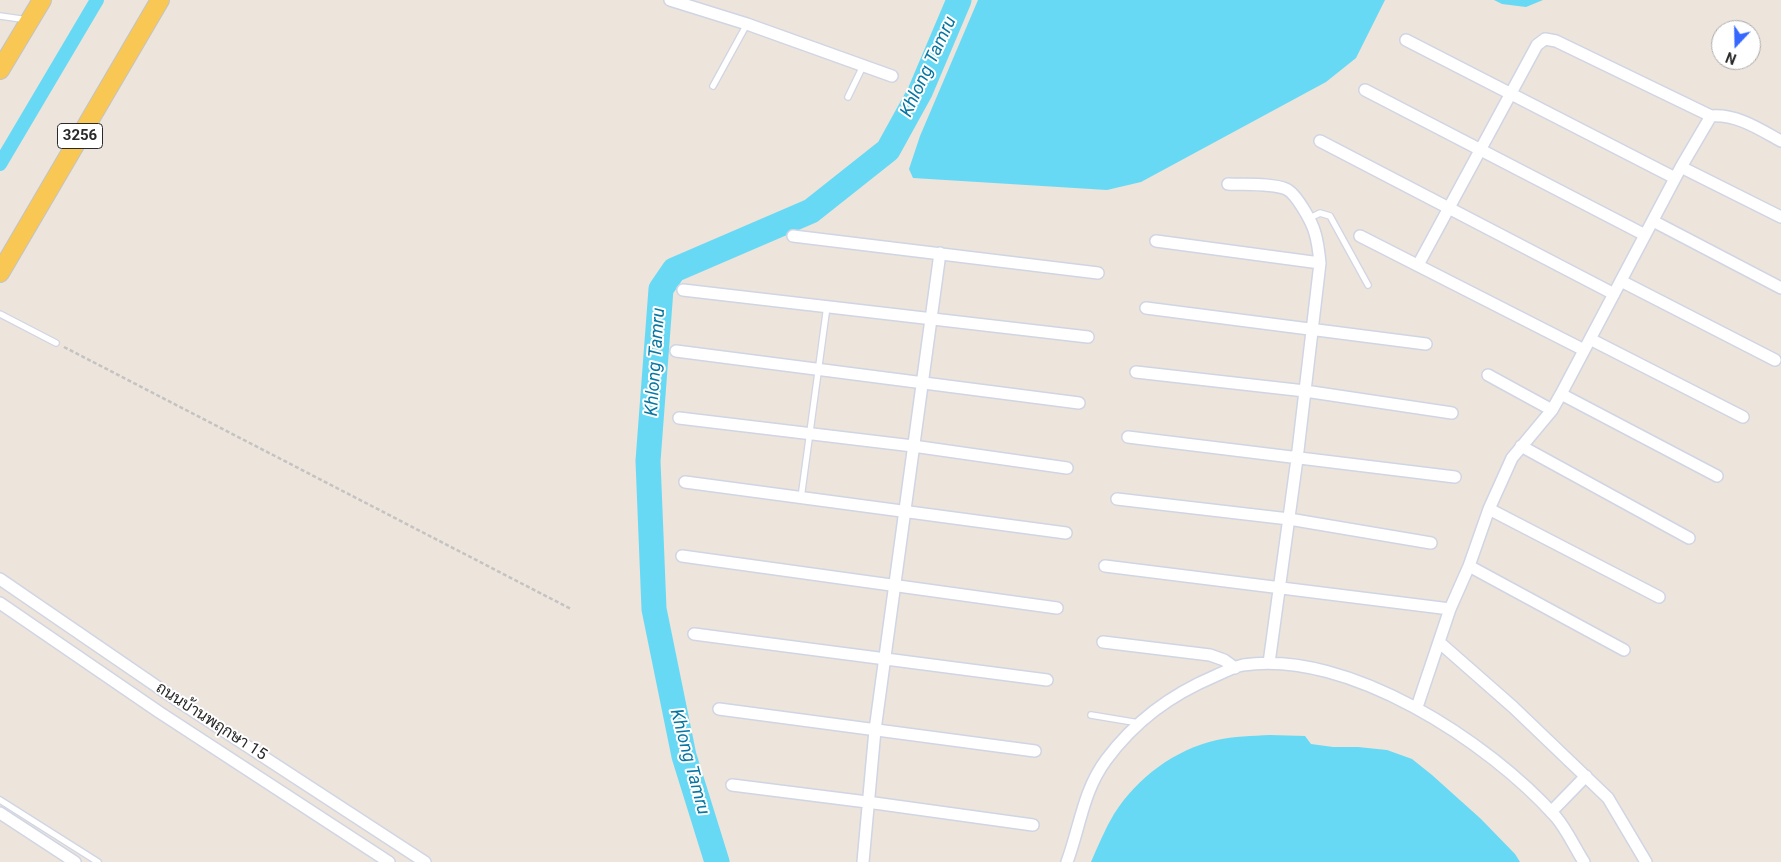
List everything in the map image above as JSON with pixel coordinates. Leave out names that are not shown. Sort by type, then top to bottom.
[{"type":"main road","points":[[0,70],[42,0]]},
{"type":"main road","name":"3256","points":[[0,273],[160,0]]},
{"type":"street","points":[[670,0],[747,24],[892,76]]},
{"type":"street","points":[[1418,265],[1510,93],[1537,45],[1545,39],[1556,40],[1710,116],[1724,115],[1749,124],[1781,141]]},
{"type":"street","points":[[1406,40],[1676,178]]},
{"type":"street","points":[[1365,90],[1646,235]]},
{"type":"street","points":[[1417,707],[1450,610],[1469,566],[1489,508],[1512,458],[1552,410],[1710,116]]},
{"type":"street","points":[[1320,141],[1614,294]]},
{"type":"street","points":[[1682,167],[1781,217]]},
{"type":"street","points":[[1228,184],[1279,186],[1288,189],[1315,230],[1319,246],[1320,263],[1297,459],[1269,663]]},
{"type":"street","points":[[1653,221],[1781,288]]},
{"type":"street","points":[[793,236],[1098,274]]},
{"type":"street","points":[[1360,236],[1584,350]]},
{"type":"street","points":[[1156,241],[1320,263]]},
{"type":"street","points":[[863,862],[875,730],[940,253]]},
{"type":"street","points":[[1621,281],[1775,360]]},
{"type":"street","points":[[683,290],[1088,337]]},
{"type":"street","points":[[1146,308],[1426,344]]},
{"type":"street","points":[[1590,339],[1743,417]]},
{"type":"street","points":[[676,351],[1079,403]]},
{"type":"street","points":[[1136,372],[1305,391],[1452,412]]},
{"type":"street","points":[[1488,375],[1552,410]]},
{"type":"street","points":[[1561,394],[1717,476]]},
{"type":"street","points":[[678,418],[913,446],[1067,468]]},
{"type":"street","points":[[1128,437],[1455,477]]},
{"type":"street","points":[[1522,446],[1689,538]]},
{"type":"street","points":[[685,482],[1066,533]]},
{"type":"street","points":[[1118,499],[1289,519],[1432,543]]},
{"type":"street","points":[[1489,508],[1659,597]]},
{"type":"street","points":[[682,556],[1057,608]]},
{"type":"street","points":[[1105,566],[1450,610]]},
{"type":"street","points":[[1469,566],[1624,650]]},
{"type":"street","name":"ถนนบ้านพฤกษา 15","points":[[0,579],[181,703],[425,862]]},
{"type":"street","name":"ถนนบ้านพฤกษา 15","points":[[0,603],[170,719],[389,862]]},
{"type":"street","points":[[694,634],[1047,680]]},
{"type":"street","points":[[1103,642],[1210,655],[1224,660],[1235,668]]},
{"type":"street","points":[[1439,642],[1513,707],[1608,798],[1646,862]]},
{"type":"street","points":[[1067,862],[1087,792],[1105,761],[1131,729],[1158,706],[1202,682],[1235,668],[1269,663],[1309,668],[1350,678],[1417,707],[1472,744],[1526,785],[1558,819],[1584,862]]},
{"type":"street","points":[[170,719],[181,703]]},
{"type":"street","points":[[719,709],[1035,751]]},
{"type":"street","points":[[1551,812],[1586,776]]},
{"type":"street","points":[[732,785],[1033,825]]},
{"type":"street","points":[[0,813],[75,862]]},
{"type":"lane","points":[[0,16],[30,20]]},
{"type":"lane","points":[[714,86],[747,24]]},
{"type":"lane","points":[[848,97],[863,66]]},
{"type":"lane","points":[[1308,219],[1320,213],[1330,216],[1368,285]]},
{"type":"lane","points":[[801,498],[827,306]]},
{"type":"lane","points":[[0,314],[56,343]]},
{"type":"lane","points":[[1091,715],[1139,722]]},
{"type":"lane","points":[[0,800],[98,862]]},
{"type":"path","points":[[56,343],[571,609]]},
{"type":"water","points":[[978,0],[1385,0],[1356,58],[1326,82],[1141,182],[1107,190],[913,178],[909,169],[920,136]]},
{"type":"water","points":[[1494,0],[1543,0],[1526,7],[1502,4]]},
{"type":"water","points":[[1270,735],[1305,736],[1311,744],[1387,750],[1412,759],[1481,819],[1515,854],[1520,862],[1091,862],[1114,814],[1134,788],[1158,767],[1186,751],[1217,740]]},
{"type":"waterway","points":[[0,164],[97,0]]},
{"type":"waterway","name":"Khlong Tamru","points":[[717,862],[684,756],[654,609],[648,461],[661,289],[674,270],[811,211],[888,150],[920,92],[959,0]]}]
